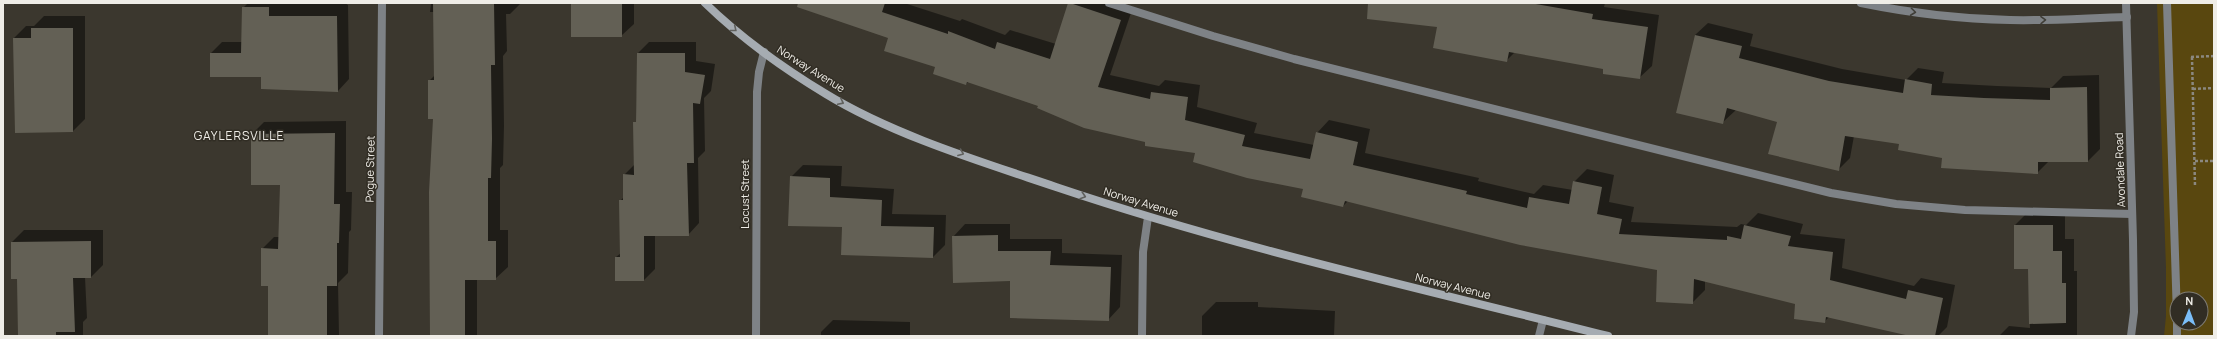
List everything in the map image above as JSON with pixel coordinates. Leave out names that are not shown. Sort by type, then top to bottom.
[{"type":"street","name":"Pogue Street","points":[[379,336],[382,3]]},
{"type":"street","name":"Norway Avenue","points":[[705,3],[764,52],[827,95],[898,130],[996,166],[1148,217],[1292,257],[1608,336]]},
{"type":"street","points":[[1109,3],[1206,34],[1294,59],[1830,192],[1896,204],[1965,210],[2132,214]]},
{"type":"street","points":[[1861,3],[1896,10],[2011,20],[2127,17]]},
{"type":"street","name":"Avondale Road","points":[[2126,3],[2134,312],[2131,336]]},
{"type":"street","points":[[2167,3],[2176,291]]},
{"type":"street","name":"Locust Street","points":[[756,336],[757,92],[759,72],[764,52]]},
{"type":"street","points":[[1142,336],[1143,252],[1148,217]]},
{"type":"street","points":[[1540,336],[1543,320]]},
{"type":"path","points":[[2169,57],[2214,56]]},
{"type":"path","points":[[2192,57],[2195,186]]},
{"type":"path","points":[[2193,89],[2214,88]]},
{"type":"path","points":[[2195,161],[2214,161]]},
{"type":"shaded area","points":[[2157,3],[2214,3],[2214,336],[2164,336],[2166,316],[2166,268]]},
{"type":"building","points":[[433,3],[494,3],[495,65],[491,65],[492,139],[491,178],[488,178],[488,241],[496,241],[496,280],[465,280],[465,336],[430,336],[429,192],[433,119],[428,119],[428,80],[434,80]]},
{"type":"building","points":[[571,3],[622,3],[622,37],[571,37]]},
{"type":"building","points":[[798,3],[885,3],[882,12],[948,34],[948,31],[995,49],[997,42],[1050,59],[1068,3],[1070,3],[1121,20],[1098,87],[1150,99],[1151,92],[1188,97],[1185,120],[1245,135],[1242,146],[1310,159],[1316,132],[1358,142],[1353,165],[1467,191],[1466,194],[1527,208],[1529,197],[1569,204],[1573,181],[1602,187],[1597,214],[1622,219],[1619,234],[1727,240],[1727,236],[1741,239],[1744,225],[1791,236],[1788,246],[1833,252],[1830,280],[1906,299],[1908,290],[1943,298],[1935,336],[1910,336],[1826,317],[1825,323],[1794,319],[1795,304],[1694,279],[1693,304],[1656,302],[1657,270],[1520,245],[1345,201],[1343,207],[1301,197],[1303,189],[1247,178],[1193,162],[1195,153],[1145,146],[1145,142],[1084,128],[1037,108],[1038,106],[967,82],[966,85],[933,74],[935,67],[884,51],[888,38],[797,7]]},
{"type":"building","points":[[1368,3],[1530,3],[1593,14],[1592,19],[1648,27],[1640,79],[1603,74],[1603,69],[1509,52],[1507,62],[1433,48],[1437,27],[1367,19]]},
{"type":"building","points":[[242,7],[269,7],[269,16],[337,16],[338,92],[261,89],[261,77],[210,77],[210,53],[241,53]]},
{"type":"building","points":[[31,28],[73,28],[73,132],[15,133],[13,38],[31,38]]},
{"type":"building","points":[[1695,35],[1742,46],[1739,58],[1829,81],[1903,93],[1905,79],[1932,84],[1931,95],[1984,98],[2050,100],[2050,88],[2087,87],[2088,162],[2038,162],[2038,174],[1941,168],[1942,158],[1898,150],[1899,144],[1845,136],[1839,171],[1768,154],[1777,122],[1727,108],[1723,124],[1676,113]]},
{"type":"building","points":[[637,53],[685,53],[685,72],[705,75],[700,104],[693,103],[694,163],[687,163],[689,236],[644,236],[644,281],[615,281],[615,257],[620,257],[619,200],[623,200],[623,174],[634,175],[633,122],[636,122]]},
{"type":"building","points":[[335,133],[334,204],[340,204],[339,243],[337,243],[337,286],[327,286],[327,336],[268,336],[268,286],[261,286],[261,248],[278,249],[280,185],[251,185],[251,134]]},
{"type":"building","points":[[790,176],[830,178],[830,197],[882,200],[881,226],[934,227],[933,258],[841,255],[842,227],[788,226]]},
{"type":"building","points":[[2014,225],[2053,225],[2053,251],[2062,251],[2062,283],[2066,283],[2066,323],[2029,324],[2028,269],[2014,269]]},
{"type":"building","points":[[998,235],[998,251],[1051,251],[1050,265],[1111,267],[1109,321],[1010,318],[1010,281],[953,283],[952,236]]},
{"type":"building","points":[[91,241],[91,278],[73,278],[75,332],[56,332],[56,336],[18,336],[17,279],[11,279],[11,242]]},
{"type":"district","name":"GAYLERSVILLE","points":[[239,136]]}]
